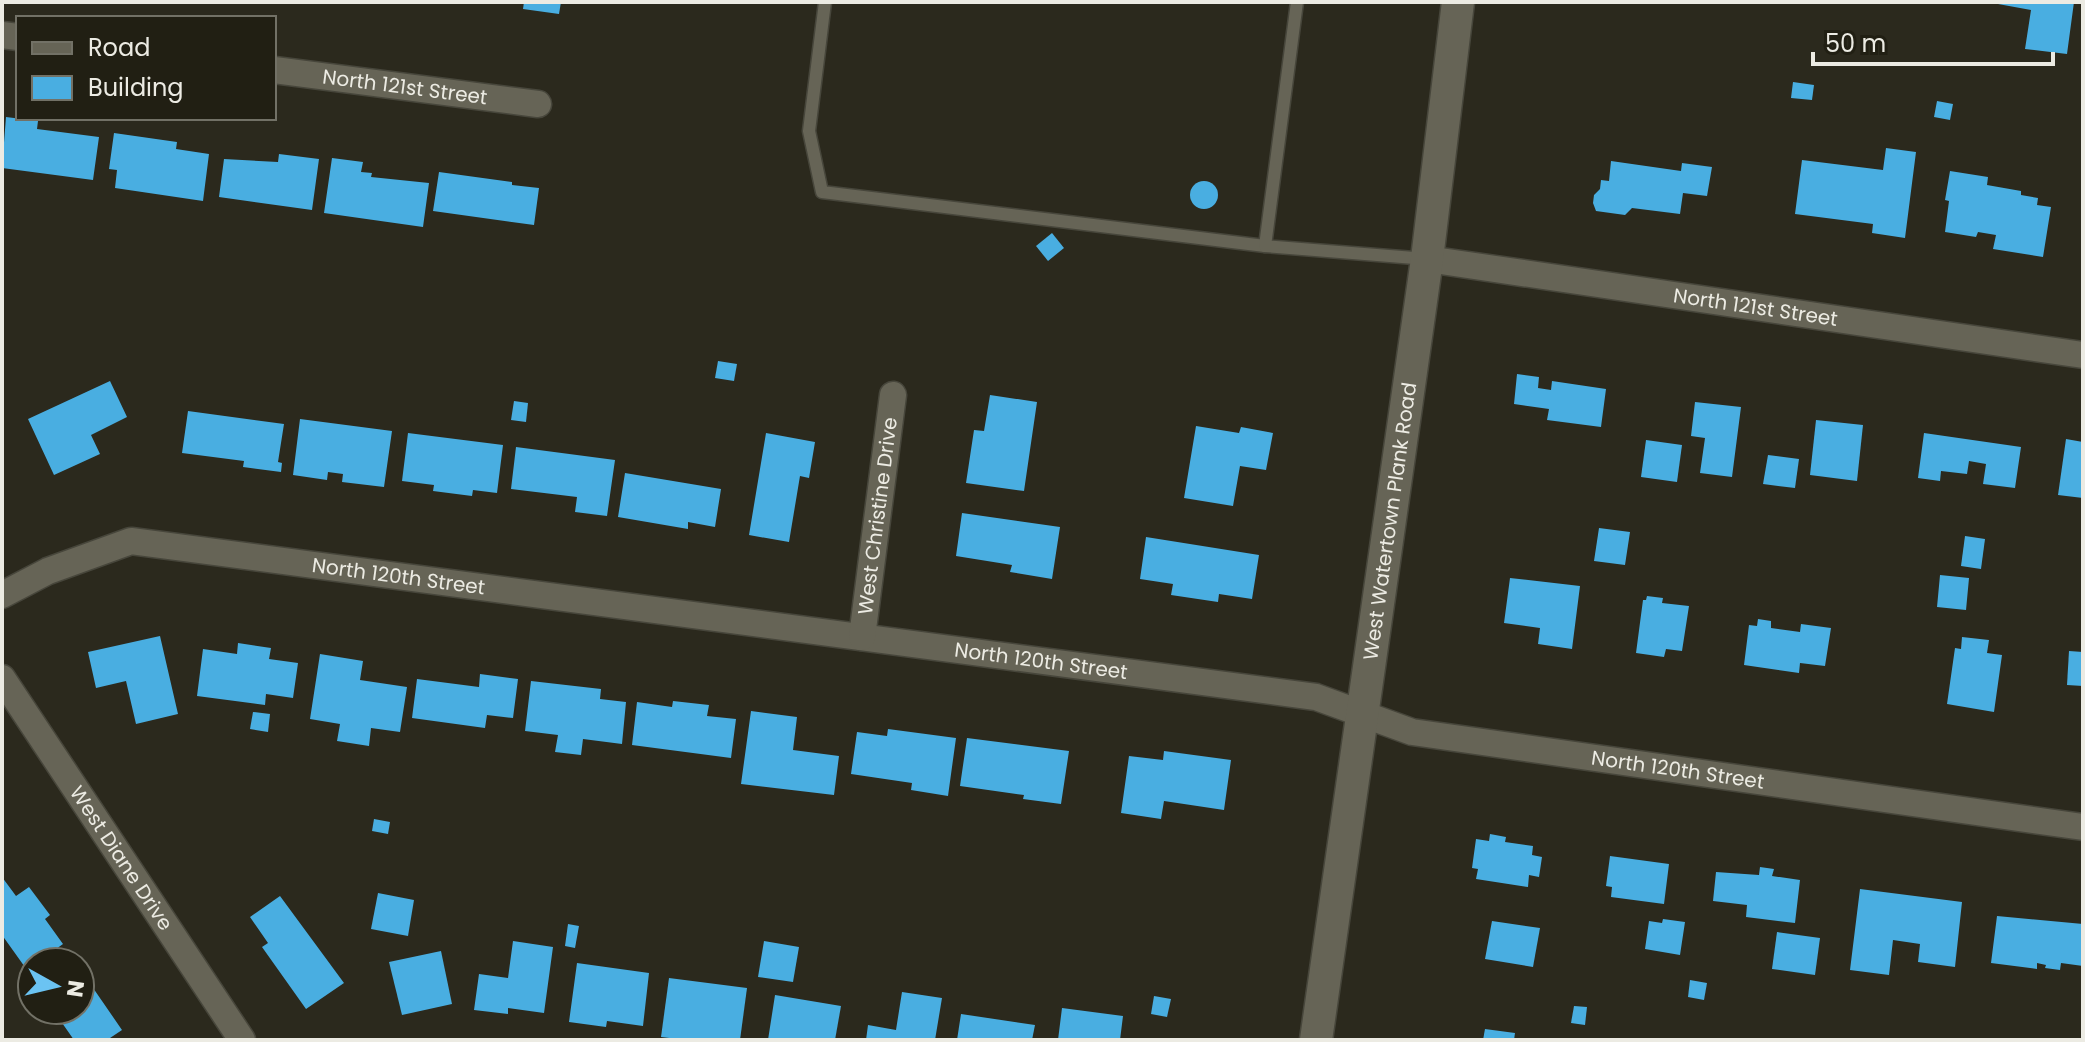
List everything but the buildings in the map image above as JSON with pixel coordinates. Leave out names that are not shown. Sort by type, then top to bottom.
[{"type":"street","name":"West Watertown Plank Road","points":[[1316,1040],[1427,259],[1458,2]]},
{"type":"street","name":"North 121st Street","points":[[276,70],[538,104]]},
{"type":"street","name":"North 121st Street","points":[[1427,259],[2083,355]]},
{"type":"street","name":"West Christine Drive","points":[[862,637],[893,395]]},
{"type":"street","name":"North 120th Street","points":[[2,595],[48,571],[131,541],[1316,697],[1412,732],[2083,827]]},
{"type":"street","name":"West Diane Drive","points":[[2,678],[242,1040]]},
{"type":"lane","points":[[825,2],[809,131],[822,192],[1265,246],[1427,259]]},
{"type":"lane","points":[[1265,246],[1297,2]]}]
